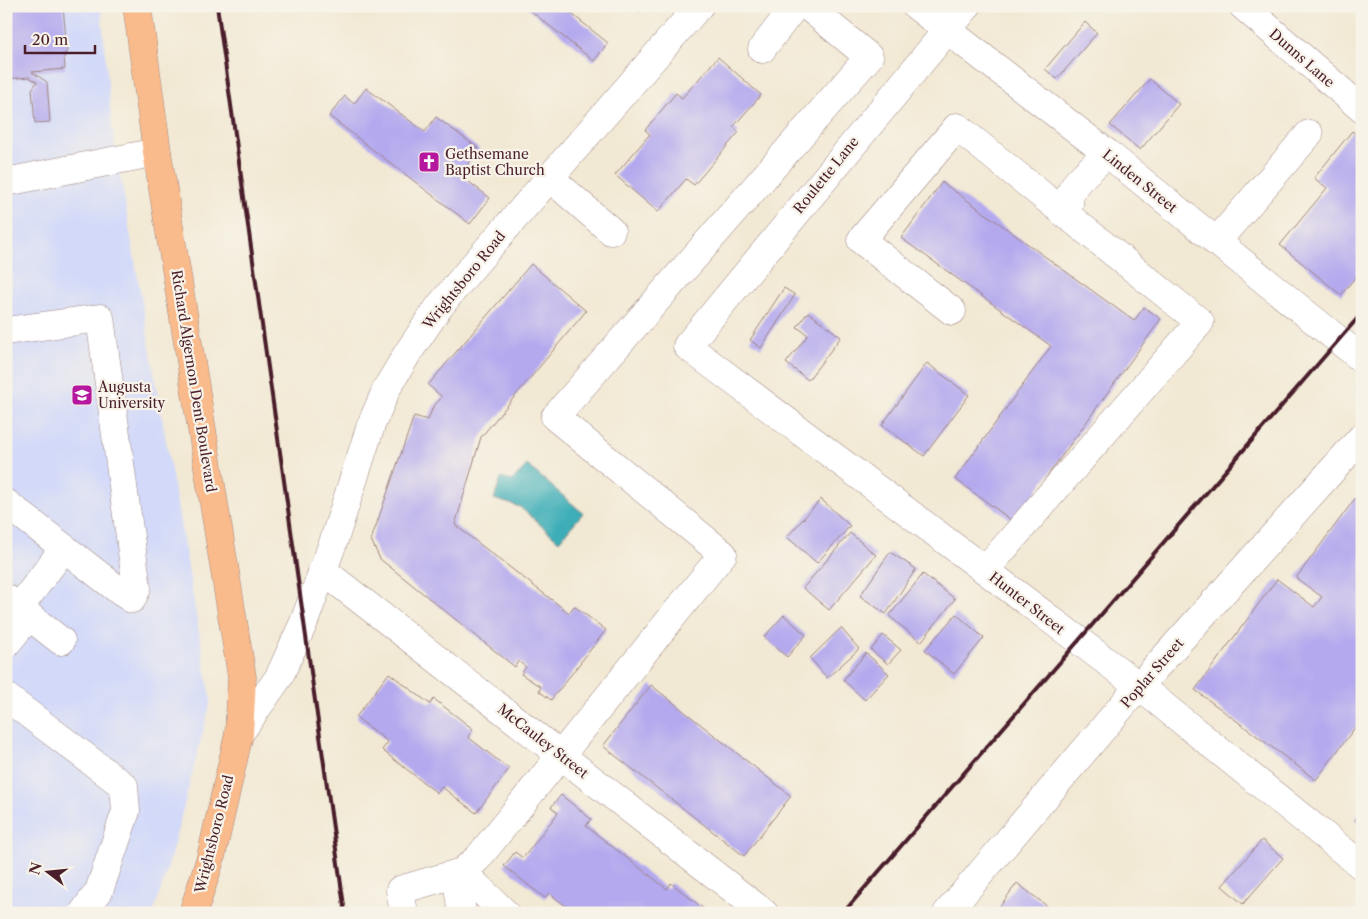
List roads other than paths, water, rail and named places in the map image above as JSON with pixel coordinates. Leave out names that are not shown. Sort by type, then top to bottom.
[{"type":"main road","name":"Richard Algernon Dent Boulevard","points":[[138,6],[156,152],[242,677],[237,745]]},
{"type":"main road","name":"Wrightsboro Road","points":[[193,913],[211,857],[237,745]]},
{"type":"street","name":"Wrightsboro Road","points":[[237,745],[280,677],[304,622],[371,425],[388,388],[407,354],[439,307],[699,6]]},
{"type":"street","points":[[762,49],[795,6]]},
{"type":"street","points":[[404,913],[400,890],[459,873],[478,858],[723,554],[555,417],[869,57],[807,6]]},
{"type":"street","name":"Linden Street","points":[[916,6],[1102,158],[1216,242],[1362,359]]},
{"type":"street","name":"Roulette Lane","points":[[688,346],[966,6]]},
{"type":"street","name":"Dunns Lane","points":[[1243,6],[1362,109]]},
{"type":"street","points":[[952,311],[861,240],[957,127],[1066,209],[1200,322],[985,570]]},
{"type":"street","points":[[1216,242],[1309,134]]},
{"type":"street","points":[[6,182],[156,152]]},
{"type":"street","points":[[1066,209],[1079,202],[1099,174],[1102,158]]},
{"type":"street","points":[[550,178],[611,232]]},
{"type":"street","points":[[6,331],[100,318],[137,588],[132,599],[120,592],[6,503]]},
{"type":"street","name":"Hunter Street","points":[[688,346],[1139,686],[1362,866]]},
{"type":"street","name":"Poplar Street","points":[[947,913],[1139,686],[1362,437]]},
{"type":"street","points":[[6,644],[14,607],[58,543]]},
{"type":"street","name":"McCauley Street","points":[[322,570],[764,913]]},
{"type":"street","points":[[14,607],[61,641]]},
{"type":"street","points":[[6,697],[124,786],[126,811],[99,891],[83,913]]},
{"type":"street","points":[[459,873],[462,913]]},
{"type":"street","points":[[459,873],[505,913]]},
{"type":"water","points":[[527,465],[583,513],[559,541],[520,507],[494,499],[501,478],[512,481]]},
{"type":"railway","points":[[217,6],[345,913]]},
{"type":"railway","points":[[843,913],[1362,313]]},
{"type":"place","name":"Gethsemane Baptist Church","points":[[429,162]]},
{"type":"place","name":"Augusta University","points":[[82,395]]}]
